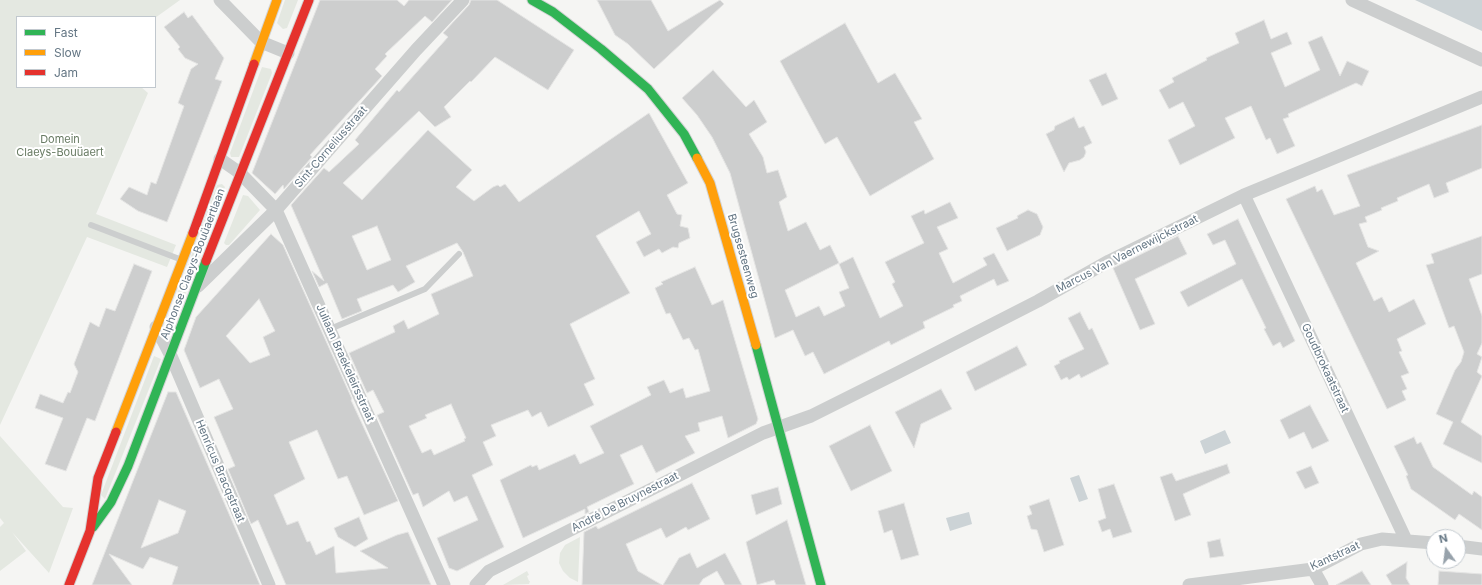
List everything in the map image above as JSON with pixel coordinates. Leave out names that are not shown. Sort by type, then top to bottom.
[{"type":"street","points":[[220,0],[261,42],[288,53]]},
{"type":"street","name":"Alphonse Claeys-Bouüaertlaan","points":[[69,585],[90,531],[98,478],[183,260],[277,0]]},
{"type":"street","name":"Alphonse Claeys-Bouüaertlaan","points":[[90,531],[111,502],[128,466],[171,356],[194,290],[309,0]]},
{"type":"street","name":"Sint-Corneliusstraat","points":[[194,290],[276,210],[416,50],[463,0]]},
{"type":"street","name":"Brugsesteenweg","points":[[532,0],[553,12],[602,49],[648,89],[684,134],[710,183],[779,428],[821,585]]},
{"type":"street","points":[[1352,0],[1482,60]]},
{"type":"street","name":"Marcus Van Vaernewijckstraat","points":[[779,428],[811,416],[897,373],[1038,301],[1109,261],[1244,195],[1482,97]]},
{"type":"street","name":"Juliaan Braekeleirsstraat","points":[[220,159],[240,173],[276,210],[444,585]]},
{"type":"street","name":"Goudbrokaatstraat","points":[[1244,195],[1406,540]]},
{"type":"street","name":"Henricus Bracqstraat","points":[[156,326],[171,356],[269,585]]},
{"type":"street","name":"André De Bruynestraat","points":[[476,585],[489,570],[763,433],[779,428]]},
{"type":"street","name":"Kantstraat","points":[[1189,585],[1218,583],[1313,569],[1360,544],[1382,539],[1426,542]]},
{"type":"street","points":[[1466,547],[1482,549]]},
{"type":"street","points":[[1313,569],[1322,585]]},
{"type":"lane","points":[[92,225],[183,260]]},
{"type":"lane","points":[[330,329],[425,289],[458,254]]},
{"type":"green space","name":"Domein Claeys-Bouüaert","points":[[0,0],[180,0],[156,17],[156,16],[16,16],[16,88],[142,88],[148,93],[96,214],[176,245],[167,267],[87,237],[0,425]]},
{"type":"green space","points":[[285,0],[298,0],[287,28],[283,29],[277,23]]},
{"type":"green space","points":[[262,67],[271,69],[272,73],[239,157],[231,157],[230,153]]},
{"type":"green space","points":[[222,184],[225,187],[177,316],[174,319],[171,319],[169,317],[217,185]]},
{"type":"green space","points":[[243,195],[248,196],[260,210],[229,245],[226,245],[224,243]]},
{"type":"green space","points":[[154,356],[161,359],[105,499],[101,495]]},
{"type":"green space","points":[[0,436],[63,507],[73,508],[49,573],[12,532],[26,551],[0,571],[0,527],[4,523],[0,518]]},
{"type":"green space","points":[[580,537],[578,582],[570,578],[563,571],[559,563],[560,553],[565,545]]},
{"type":"green space","points":[[527,571],[529,575],[527,576],[530,581],[529,584],[503,585]]},
{"type":"shaded area","points":[[1415,0],[1482,0],[1482,31]]},
{"type":"shaded area","points":[[1225,430],[1231,443],[1205,454],[1200,441]]},
{"type":"shaded area","points":[[1079,475],[1088,499],[1079,502],[1070,478]]},
{"type":"shaded area","points":[[969,512],[972,524],[950,531],[946,518]]},
{"type":"building","points":[[320,0],[397,0],[404,6],[409,0],[452,0],[432,22],[425,16],[385,54],[387,56],[375,69],[382,76],[310,155],[312,157],[284,189],[283,185],[275,194],[252,173]]},
{"type":"building","points":[[471,0],[497,0],[574,50],[548,90],[495,57],[444,107],[451,117],[435,127],[419,111],[343,183],[362,200],[428,130],[472,170],[456,187],[474,201],[493,187],[498,185],[500,187],[505,184],[519,202],[649,113],[688,183],[667,195],[677,214],[682,215],[680,226],[688,228],[690,238],[679,243],[678,248],[673,247],[662,253],[659,249],[644,257],[636,242],[651,234],[639,211],[596,236],[630,293],[570,324],[595,379],[584,384],[594,405],[548,427],[541,412],[532,417],[528,410],[491,425],[496,436],[483,442],[493,465],[472,475],[504,547],[457,571],[449,568],[437,538],[478,520],[467,496],[454,502],[449,491],[423,507],[418,493],[413,495],[377,415],[384,412],[373,390],[367,393],[349,353],[395,332],[393,326],[404,320],[408,329],[439,314],[431,294],[473,276],[463,252],[457,243],[406,266],[415,282],[398,292],[393,285],[357,299],[362,311],[342,319],[327,283],[319,287],[312,271],[324,281],[291,205],[324,168],[329,172],[359,144],[355,140],[397,90],[399,92],[448,37],[443,33],[469,5]],"holes":[[[377,226],[391,260],[367,270],[352,236]],[[451,404],[466,438],[464,439],[465,441],[434,455],[431,449],[422,453],[409,426],[427,418],[425,415]]]},
{"type":"building","points":[[597,0],[651,0],[668,31],[720,0],[724,4],[654,69],[628,44],[615,35]]},
{"type":"building","points":[[184,12],[188,18],[192,15],[224,58],[215,79],[222,81],[167,222],[138,211],[120,199],[129,187],[147,195],[151,182],[156,184],[184,106],[178,103],[191,69],[198,64],[185,58],[178,49],[180,47],[164,27]]},
{"type":"building","points":[[1264,20],[1271,39],[1287,32],[1292,44],[1271,53],[1285,87],[1320,70],[1308,42],[1322,36],[1340,76],[1347,61],[1369,71],[1362,86],[1356,83],[1288,114],[1289,117],[1283,119],[1295,146],[1277,154],[1270,138],[1266,140],[1251,106],[1225,118],[1235,138],[1180,165],[1168,140],[1195,126],[1183,102],[1169,109],[1159,90],[1174,82],[1172,78],[1207,60],[1206,58],[1239,43],[1235,33]]},
{"type":"building","points":[[845,23],[878,83],[895,73],[922,119],[914,122],[934,159],[870,196],[837,137],[825,144],[780,61]]},
{"type":"building","points":[[713,70],[746,107],[754,100],[767,122],[749,134],[763,157],[767,173],[778,170],[787,197],[779,202],[788,231],[806,222],[820,250],[830,245],[839,263],[785,290],[796,317],[819,306],[824,316],[845,306],[839,292],[849,288],[839,264],[853,257],[880,318],[903,306],[892,284],[895,282],[885,262],[924,243],[911,216],[924,210],[925,214],[950,202],[958,218],[937,227],[948,249],[939,253],[953,283],[987,265],[983,258],[994,253],[1009,281],[997,286],[994,279],[960,296],[962,301],[953,305],[954,307],[923,322],[925,328],[891,345],[889,341],[824,374],[813,352],[805,356],[793,330],[775,338],[730,173],[712,137],[697,115],[682,98]]},
{"type":"building","points":[[1106,73],[1118,99],[1102,106],[1089,80]]},
{"type":"building","points":[[1074,117],[1079,128],[1084,126],[1092,143],[1084,147],[1086,152],[1084,157],[1080,160],[1069,163],[1064,172],[1046,134],[1054,130],[1055,126]]},
{"type":"building","points":[[1482,125],[1482,168],[1446,183],[1449,192],[1434,198],[1429,184],[1397,198],[1398,201],[1365,217],[1367,222],[1359,224],[1368,247],[1379,251],[1356,263],[1374,301],[1382,297],[1389,312],[1414,299],[1426,324],[1397,339],[1402,351],[1399,352],[1409,373],[1401,376],[1407,389],[1402,391],[1406,400],[1387,409],[1286,199],[1315,186],[1317,192],[1322,189],[1334,215],[1360,206],[1347,175]]},
{"type":"building","points":[[1028,210],[1037,214],[1043,227],[1040,235],[1007,251],[996,228],[1018,218],[1017,216]]},
{"type":"building","points":[[1238,219],[1295,341],[1283,348],[1280,342],[1273,346],[1264,329],[1266,328],[1242,279],[1188,307],[1180,292],[1236,264],[1225,240],[1213,245],[1207,234]]},
{"type":"building","points":[[271,234],[283,245],[352,399],[351,400],[398,501],[364,515],[347,476],[338,479],[317,430],[289,442],[305,479],[274,495],[287,525],[298,521],[307,542],[310,541],[316,555],[334,546],[336,573],[388,568],[360,551],[397,535],[408,532],[431,585],[286,585],[258,520],[251,524],[228,469],[235,466],[214,417],[233,409],[219,379],[200,388],[184,350],[196,317]],"holes":[[[259,299],[275,331],[263,337],[270,355],[250,363],[226,336]]]},
{"type":"building","points":[[1178,236],[1187,254],[1135,279],[1155,324],[1140,330],[1113,268]]},
{"type":"building","points":[[1482,236],[1482,274],[1469,279],[1482,316],[1482,343],[1477,354],[1482,357],[1477,372],[1482,376],[1461,422],[1482,436],[1482,463],[1443,444],[1453,422],[1436,414],[1455,370],[1461,362],[1464,352],[1454,326],[1449,328],[1426,265],[1434,263],[1431,254]]},
{"type":"building","points":[[134,264],[152,271],[95,421],[87,418],[66,471],[45,464],[63,418],[35,408],[40,394],[63,403],[68,392],[70,393],[78,372],[74,364],[90,322],[99,327],[106,308],[115,311]]},
{"type":"building","points":[[695,267],[712,305],[723,300],[758,419],[756,424],[728,438],[722,416],[698,423],[700,431],[685,436],[695,453],[656,473],[642,445],[620,455],[634,484],[587,507],[589,512],[585,514],[585,509],[523,538],[500,480],[531,465],[532,467],[537,465],[539,470],[575,454],[580,464],[604,453],[590,426],[651,395],[647,387],[664,380],[670,393],[683,388],[686,398],[710,391],[698,349],[695,350],[689,338],[683,340],[670,313],[666,314],[655,288],[663,284],[661,282]]},
{"type":"building","points":[[1080,312],[1089,330],[1092,328],[1109,364],[1081,378],[1079,374],[1069,380],[1067,377],[1061,380],[1054,366],[1060,363],[1059,361],[1084,349],[1068,318]]},
{"type":"building","points":[[1017,346],[1027,365],[975,391],[966,372]]},
{"type":"building","points":[[941,389],[952,409],[921,424],[914,448],[895,412]]},
{"type":"building","points":[[168,392],[176,392],[260,585],[172,585],[178,567],[150,557],[143,569],[109,554],[132,585],[92,585]],"holes":[[[159,500],[186,511],[178,533],[141,548]]]},
{"type":"building","points":[[1310,405],[1329,441],[1312,449],[1304,432],[1289,439],[1280,420]]},
{"type":"building","points":[[870,425],[892,471],[851,491],[829,446]]},
{"type":"building","points":[[1414,437],[1417,444],[1421,442],[1433,467],[1472,495],[1474,491],[1482,497],[1482,530],[1459,514],[1455,520],[1411,489],[1406,476],[1408,475],[1394,446]]},
{"type":"building","points":[[1227,464],[1230,473],[1183,494],[1191,515],[1175,521],[1160,477],[1172,473],[1176,481]]},
{"type":"building","points":[[1311,466],[1319,483],[1305,489],[1296,472]]},
{"type":"building","points":[[692,483],[710,519],[688,530],[686,527],[666,538],[661,528],[626,544],[638,571],[662,585],[582,585],[584,532],[596,526],[598,529]]},
{"type":"building","points":[[1114,484],[1132,532],[1113,538],[1110,529],[1102,532],[1098,521],[1106,518],[1098,489]]},
{"type":"building","points":[[778,487],[782,504],[756,515],[751,495]]},
{"type":"building","points":[[1049,499],[1064,545],[1044,552],[1037,530],[1031,529],[1027,516],[1032,514],[1029,506]]},
{"type":"building","points":[[904,503],[919,555],[901,560],[892,530],[884,533],[878,511]]},
{"type":"building","points":[[359,517],[368,539],[355,547],[338,537],[334,528]]},
{"type":"building","points":[[787,520],[806,585],[776,585],[774,580],[757,585],[746,542]]},
{"type":"building","points":[[1220,539],[1224,556],[1210,558],[1207,542]]},
{"type":"building","points":[[690,553],[697,568],[725,553],[742,585],[725,585],[717,571],[703,579],[699,585],[663,585],[679,558]]},
{"type":"building","points":[[1407,562],[1406,578],[1410,585],[1392,585],[1386,575]]},
{"type":"building","points":[[1362,571],[1371,585],[1336,585]]},
{"type":"building","points":[[1439,571],[1482,574],[1482,585],[1438,585]]},
{"type":"traffic: fast","points":[[532,0],[553,12],[601,49],[648,89],[684,134],[697,158]]},
{"type":"traffic: fast","points":[[93,527],[111,502],[128,466],[206,261]]},
{"type":"traffic: fast","points":[[756,345],[821,585]]},
{"type":"traffic: slow","points":[[254,64],[277,0]]},
{"type":"traffic: slow","points":[[697,158],[710,183],[756,345]]},
{"type":"traffic: slow","points":[[116,432],[193,233]]},
{"type":"traffic: jam","points":[[206,261],[309,0]]},
{"type":"traffic: jam","points":[[193,233],[254,64]]},
{"type":"traffic: jam","points":[[69,585],[90,531],[98,478],[116,432]]}]
